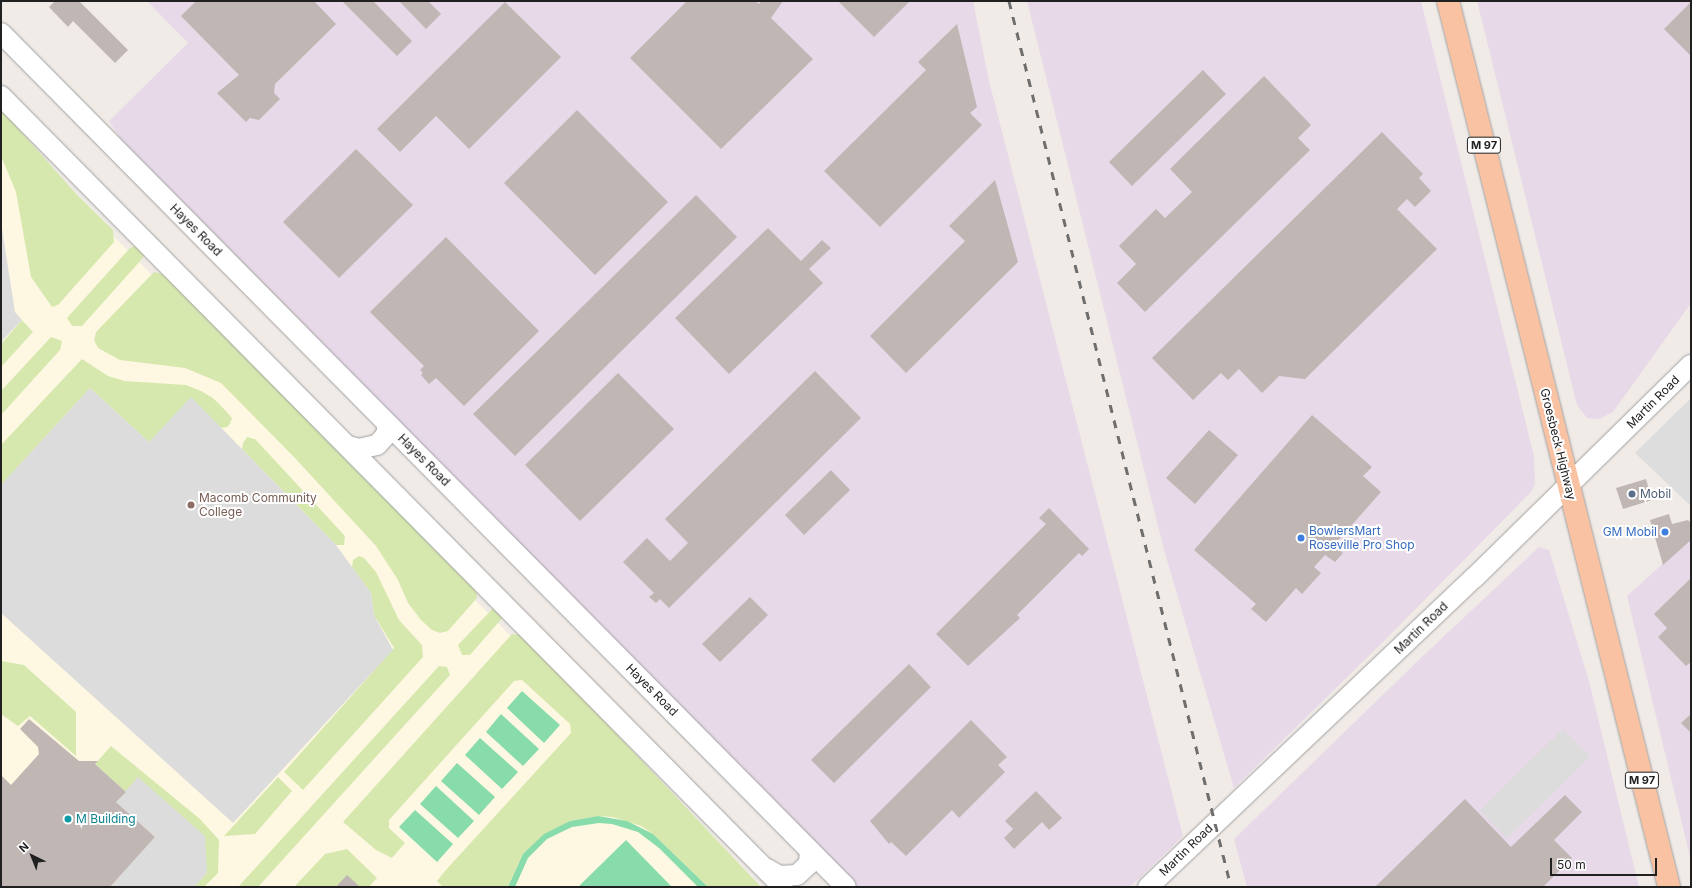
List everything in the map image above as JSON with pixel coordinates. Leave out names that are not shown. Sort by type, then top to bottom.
[{"type":"main road","name":"Groesbeck Highway","points":[[1448,1],[1669,887]]},
{"type":"street","name":"Hayes Road","points":[[1,33],[846,887]]},
{"type":"street","points":[[1,96],[784,887]]},
{"type":"street","name":"Martin Road","points":[[1148,887],[1569,484],[1691,365]]},
{"type":"street","points":[[348,446],[359,449],[377,445],[386,435],[388,424]]},
{"type":"street","points":[[763,866],[779,876],[797,875],[809,864],[810,851]]},
{"type":"shaded area","points":[[147,1],[973,1],[989,81],[1183,836],[1130,887],[858,887],[125,145],[109,121],[188,43]]},
{"type":"shaded area","points":[[1027,1],[1421,1],[1534,456],[1535,484],[1531,492],[1384,641],[1234,788],[1164,550]]},
{"type":"shaded area","points":[[1477,1],[1691,1],[1691,303],[1613,412],[1599,419],[1587,418],[1577,405]]},
{"type":"shaded area","name":"Macomb Community College","points":[[1,123],[760,887],[1,887]]},
{"type":"shaded area","points":[[1,222],[15,312],[22,320],[1,342]]},
{"type":"shaded area","points":[[90,388],[149,442],[191,397],[336,545],[371,593],[374,615],[393,650],[233,823],[1,613],[1,485]]},
{"type":"shaded area","points":[[1691,398],[1691,506],[1635,453]]},
{"type":"shaded area","points":[[1691,538],[1691,861],[1627,596]]},
{"type":"shaded area","points":[[1539,547],[1549,550],[1589,681],[1639,887],[1247,887],[1234,839],[1425,654]]},
{"type":"shaded area","points":[[1563,729],[1590,757],[1507,838],[1479,811]]},
{"type":"shaded area","points":[[138,777],[205,836],[207,873],[194,887],[110,887],[155,837],[116,802]]},
{"type":"green space","points":[[1,109],[77,195],[113,230],[114,242],[58,305],[52,307],[31,277],[16,192],[1,156]]},
{"type":"green space","points":[[137,245],[144,255],[142,259],[82,326],[72,326],[67,318],[130,248]]},
{"type":"green space","points":[[154,272],[167,275],[476,586],[477,598],[448,631],[440,633],[432,630],[421,620],[408,603],[398,580],[376,546],[294,457],[221,383],[185,368],[120,360],[98,348],[94,340],[96,332]]},
{"type":"green space","points":[[22,320],[33,332],[1,367],[1,344]]},
{"type":"green space","points":[[51,337],[62,341],[60,350],[1,415],[1,391]]},
{"type":"green space","points":[[82,359],[108,376],[125,381],[186,385],[201,391],[213,398],[225,410],[232,418],[230,424],[227,427],[221,428],[191,398],[149,442],[90,388],[1,485],[1,445]]},
{"type":"green space","points":[[247,437],[255,439],[345,536],[344,545],[336,545],[242,449],[243,443]]},
{"type":"green space","points":[[359,556],[364,558],[376,572],[399,620],[422,645],[423,657],[303,790],[284,772],[394,648],[374,615],[371,593],[352,567],[353,560]]},
{"type":"green space","points":[[495,606],[504,616],[470,655],[462,655],[458,645]]},
{"type":"green space","points":[[512,634],[523,635],[530,642],[761,887],[708,887],[653,834],[641,826],[613,817],[598,816],[570,821],[523,854],[508,887],[443,887],[437,881],[445,871],[571,733],[570,724],[522,680],[514,681],[389,820],[389,828],[405,843],[392,858],[376,850],[343,822]]},
{"type":"green space","points":[[1,661],[24,665],[76,712],[76,756],[30,716],[18,726],[1,714]]},
{"type":"green space","points":[[439,666],[447,667],[450,675],[258,887],[238,887]]},
{"type":"green space","points":[[522,691],[560,725],[544,743],[507,708]]},
{"type":"green space","points":[[501,714],[539,749],[523,766],[486,732]]},
{"type":"green space","points":[[480,738],[518,772],[502,789],[465,755]]},
{"type":"green space","points":[[111,746],[200,819],[219,840],[218,873],[204,887],[194,887],[207,873],[138,777],[126,792],[95,764]]},
{"type":"green space","points":[[457,763],[495,797],[479,815],[441,781]]},
{"type":"green space","points":[[278,777],[292,791],[255,834],[224,836]]},
{"type":"green space","points":[[436,786],[474,821],[458,838],[420,804]]},
{"type":"green space","points":[[415,810],[453,844],[437,862],[399,827]]},
{"type":"green space","points":[[598,816],[627,821],[653,834],[708,887],[698,887],[659,848],[638,832],[612,824],[599,823],[572,827],[547,839],[528,858],[515,887],[508,887],[523,854],[544,834],[570,821]]},
{"type":"green space","points":[[626,840],[672,887],[578,887]]},
{"type":"green space","points":[[347,849],[377,878],[369,887],[294,887],[325,854]]},
{"type":"building","points":[[55,1],[79,1],[128,50],[115,63],[73,21],[68,27],[49,7]]},
{"type":"building","points":[[196,1],[314,1],[336,24],[275,84],[274,93],[280,99],[259,120],[250,118],[246,122],[217,93],[239,75],[181,16]]},
{"type":"building","points":[[342,1],[373,1],[412,41],[397,56]]},
{"type":"building","points":[[399,1],[428,1],[441,14],[426,29]]},
{"type":"building","points":[[687,1],[755,1],[759,4],[761,1],[783,1],[771,18],[813,59],[721,149],[630,58]]},
{"type":"building","points":[[838,1],[910,1],[874,37]]},
{"type":"building","points":[[505,2],[561,57],[469,149],[436,116],[400,152],[377,129]]},
{"type":"building","points":[[1691,2],[1691,56],[1664,29]]},
{"type":"building","points":[[957,24],[977,107],[970,113],[982,125],[880,227],[824,171],[926,70],[918,62]]},
{"type":"building","points":[[1203,70],[1226,94],[1132,186],[1109,162]]},
{"type":"building","points":[[1264,76],[1311,125],[1298,138],[1310,150],[1145,312],[1117,283],[1136,264],[1119,246],[1156,209],[1165,218],[1192,192],[1170,169]]},
{"type":"building","points":[[577,110],[668,202],[595,275],[504,183]]},
{"type":"building","points":[[1382,132],[1423,174],[1419,178],[1431,191],[1415,207],[1407,199],[1397,209],[1437,249],[1305,379],[1279,376],[1262,393],[1239,369],[1228,380],[1221,373],[1193,400],[1152,358]]},
{"type":"building","points":[[356,149],[413,205],[339,278],[283,222]]},
{"type":"building","points":[[995,180],[1018,262],[906,373],[870,336],[965,241],[949,226]]},
{"type":"building","points":[[696,195],[737,237],[515,456],[473,414]]},
{"type":"building","points":[[768,228],[801,261],[822,240],[831,248],[809,269],[823,283],[729,374],[675,318]]},
{"type":"building","points":[[446,237],[539,331],[464,406],[436,378],[429,384],[421,375],[423,373],[420,370],[424,366],[370,312]]},
{"type":"building","points":[[815,371],[861,418],[669,608],[660,599],[656,603],[649,597],[654,593],[623,562],[647,538],[670,561],[688,543],[665,519]]},
{"type":"building","points":[[618,373],[674,429],[580,521],[525,465]]},
{"type":"building","points":[[1312,415],[1372,467],[1363,476],[1381,492],[1334,545],[1343,553],[1335,562],[1325,555],[1314,567],[1321,573],[1302,594],[1296,588],[1266,622],[1251,609],[1256,604],[1194,550]]},
{"type":"building","points":[[1209,430],[1238,455],[1195,504],[1166,478]]},
{"type":"building","points":[[831,470],[850,490],[804,535],[785,515]]},
{"type":"building","points":[[1646,479],[1652,500],[1623,509],[1616,488]]},
{"type":"building","points":[[1049,508],[1089,549],[1082,556],[1079,553],[1017,615],[1020,618],[968,666],[936,634],[1046,524],[1039,518]]},
{"type":"building","points":[[1669,514],[1672,524],[1688,520],[1691,523],[1691,540],[1663,565],[1650,520]]},
{"type":"building","points":[[1691,578],[1691,662],[1686,666],[1658,637],[1667,628],[1654,614]]},
{"type":"building","points":[[750,597],[768,615],[720,662],[702,644]]},
{"type":"building","points":[[909,664],[931,687],[834,783],[811,760]]},
{"type":"building","points":[[1691,714],[1691,733],[1681,723]]},
{"type":"building","name":"M Building","points":[[29,719],[79,761],[98,761],[95,764],[126,792],[116,802],[155,837],[110,887],[1,887],[1,775],[11,785],[39,754],[38,747],[20,729]]},
{"type":"building","points":[[971,720],[1007,757],[998,765],[1005,772],[959,818],[952,810],[906,856],[891,842],[889,844],[870,821]]},
{"type":"building","points":[[1036,791],[1062,818],[1049,830],[1042,822],[1014,849],[1004,838],[1013,829],[1005,821]]},
{"type":"building","points":[[1565,795],[1582,812],[1554,840],[1572,858],[1543,887],[1375,887],[1465,799],[1511,847]]},
{"type":"building","points":[[347,875],[360,887],[336,887]]},
{"type":"railway","points":[[1009,1],[1231,887]]},
{"type":"place","name":"Mobil","points":[[1632,494]]},
{"type":"place","name":"Macomb Community College","points":[[191,505]]},
{"type":"place","name":"GM Mobil","points":[[1665,532]]},
{"type":"place","name":"BowlersMart Roseville Pro Shop","points":[[1301,538]]},
{"type":"place","name":"M Building","points":[[68,819]]}]
